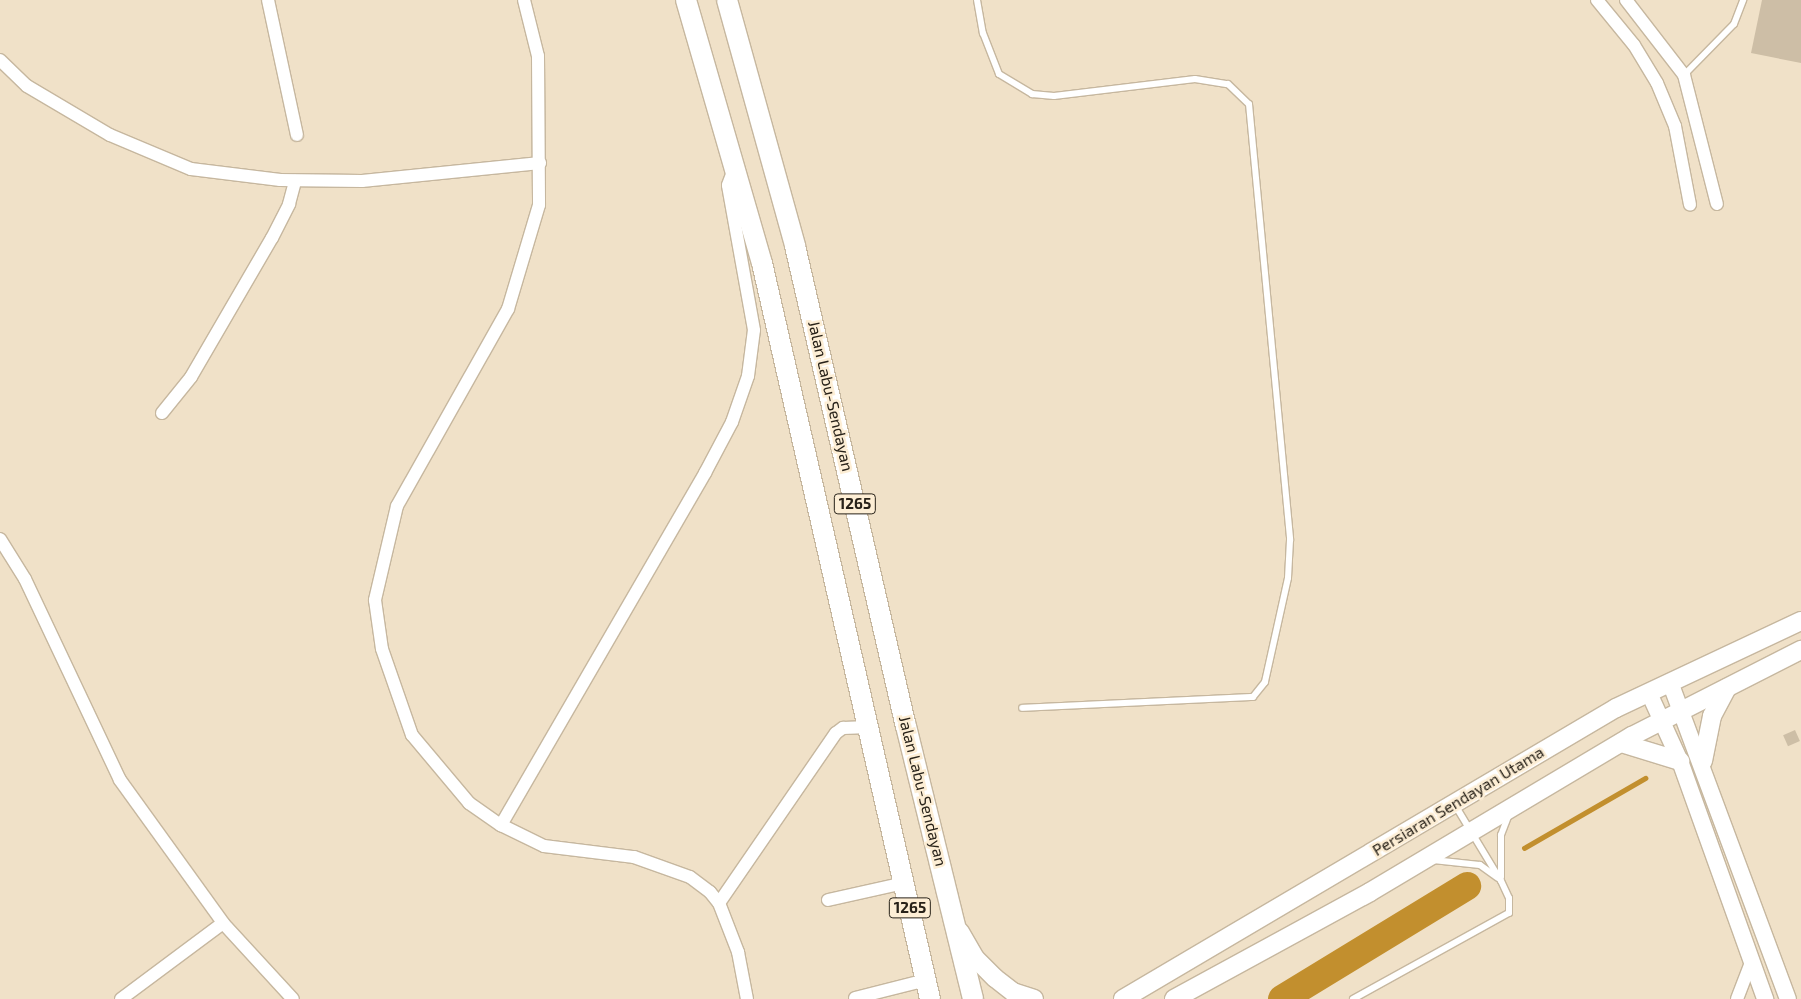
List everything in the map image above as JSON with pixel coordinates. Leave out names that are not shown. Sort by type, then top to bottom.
[{"type":"main road","name":"1265","points":[[686,0],[762,263],[928,990]]},
{"type":"main road","name":"Jalan Labu-Sendayan","points":[[727,0],[795,246],[974,999]]},
{"type":"main road","name":"Persiaran Sendayan Utama","points":[[1124,999],[1561,739],[1670,682],[1801,621]]},
{"type":"main road","name":"Persiaran Sendayan Utama","points":[[1174,999],[1425,859],[1621,743],[1801,650]]},
{"type":"main road","points":[[1703,761],[1712,716],[1727,688]]},
{"type":"main road","points":[[1621,743],[1680,761]]},
{"type":"main road","points":[[955,923],[975,958],[995,978],[1013,992],[1034,999]]},
{"type":"street","points":[[268,0],[297,136]]},
{"type":"street","points":[[524,0],[538,56],[539,205],[508,309],[397,506],[375,600],[393,689],[412,735],[469,803],[501,825],[544,846],[634,857],[690,877],[719,903],[738,952],[748,999]]},
{"type":"street","points":[[1597,0],[1634,45],[1657,83],[1675,126],[1690,205]]},
{"type":"street","points":[[1626,0],[1684,75],[1716,204]]},
{"type":"street","points":[[0,60],[27,86],[110,135],[191,169],[295,180],[362,181],[540,163]]},
{"type":"street","points":[[501,825],[706,473],[732,422],[748,376],[754,330],[728,185],[735,167]]},
{"type":"street","points":[[162,413],[191,377],[253,272],[289,204],[295,180]]},
{"type":"street","points":[[0,539],[25,579],[120,780],[223,923],[293,999]]},
{"type":"street","points":[[1670,682],[1684,711],[1703,761],[1788,999]]},
{"type":"street","points":[[1649,693],[1680,761],[1765,999]]},
{"type":"street","points":[[719,903],[836,733],[843,728],[869,727]]},
{"type":"street","points":[[828,900],[904,883]]},
{"type":"street","points":[[121,999],[223,923]]},
{"type":"street","points":[[1737,999],[1752,962]]},
{"type":"street","points":[[855,998],[928,990]]},
{"type":"lane","points":[[977,0],[983,33],[999,74],[1032,94],[1054,96],[1195,79],[1228,84],[1249,104],[1290,540],[1288,578],[1265,682],[1253,697],[1022,708]]},
{"type":"lane","points":[[1684,75],[1734,24],[1743,0]]},
{"type":"lane","points":[[1353,999],[1509,913],[1509,898],[1501,881],[1454,803]]},
{"type":"lane","points":[[1501,881],[1501,835],[1512,807]]},
{"type":"lane","points":[[1425,859],[1461,860],[1480,865],[1501,881]]},
{"type":"building","points":[[1762,0],[1801,0],[1801,63],[1751,53]]},
{"type":"building","points":[[1795,730],[1800,741],[1788,746],[1783,735]]},
{"type":"waterway","points":[[1524,848],[1645,778]]},
{"type":"waterway","points":[[1282,999],[1467,886]]}]
